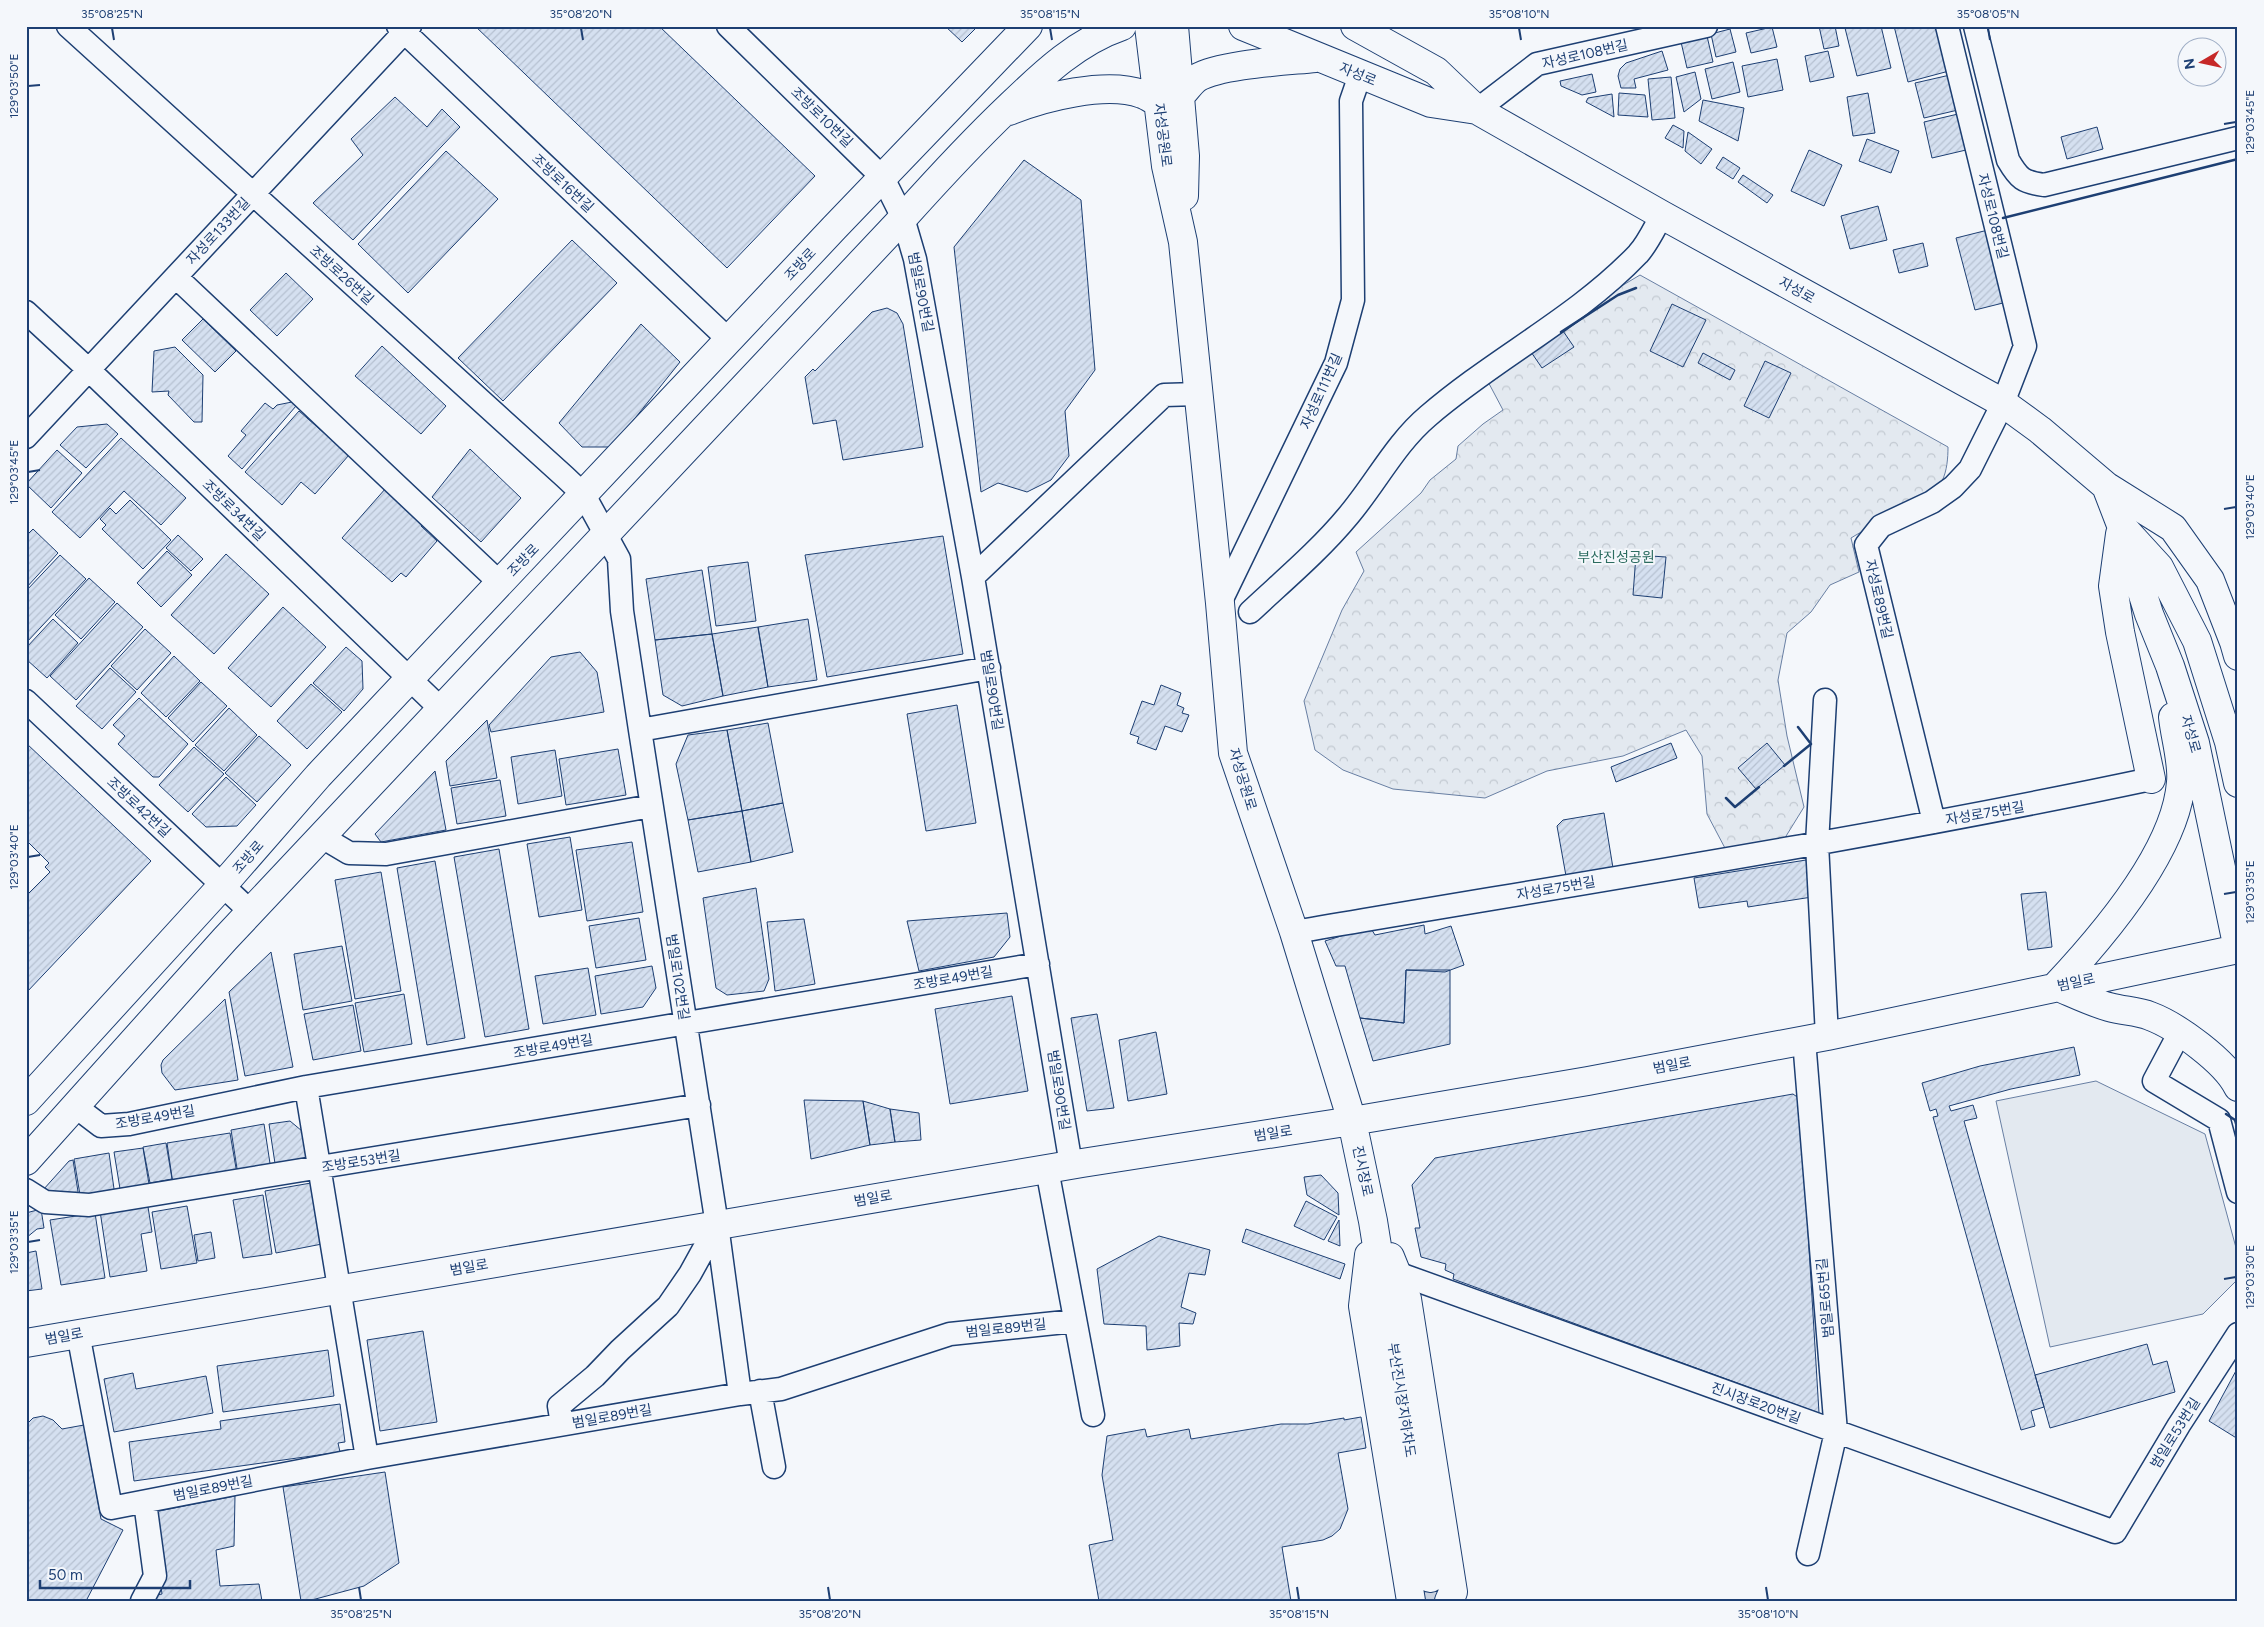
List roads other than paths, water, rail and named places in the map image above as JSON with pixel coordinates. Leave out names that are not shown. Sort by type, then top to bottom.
[{"type":"main road","name":"조방로","points":[[26,1101],[222,886],[318,776],[412,679],[729,340],[1028,26]]},
{"type":"main road","points":[[26,1161],[225,939],[252,913],[441,709],[903,218],[949,166],[1049,69],[1096,36],[1122,26]]},
{"type":"main road","name":"자성공원로","points":[[1149,26],[1185,156],[1183,242],[1220,603],[1233,753],[1294,932],[1352,1121]]},
{"type":"main road","name":"자성공원로","points":[[1170,99],[1174,26]]},
{"type":"main road","name":"자성로","points":[[1243,26],[1431,103],[1477,110]]},
{"type":"main road","name":"자성로","points":[[1358,27],[1436,71],[1477,110],[1662,215],[2003,403],[2040,430],[2106,486],[2174,528],[2210,580],[2238,656]]},
{"type":"main road","points":[[1000,115],[1027,104],[1064,94],[1116,90],[1170,99],[1196,78],[1215,72],[1262,63],[1320,58]]},
{"type":"main road","name":"자성로","points":[[2106,486],[2121,525],[2149,614],[2170,666],[2195,744],[2238,949]]},
{"type":"main road","points":[[2121,525],[2114,586],[2120,632],[2151,779]]},
{"type":"main road","name":"자성로","points":[[2121,525],[2159,567],[2197,641],[2229,742],[2238,782]]},
{"type":"main road","points":[[2170,666],[2173,719],[2181,781],[2171,826],[2135,889],[2094,945],[2056,986],[2108,1007],[2150,1015],[2196,1043],[2233,1077],[2238,1087]]},
{"type":"main road","name":"범일로","points":[[26,1343],[1059,1167],[1352,1121],[1588,1081],[1815,1038],[2238,949]]},
{"type":"main road","name":"진시장로","points":[[1352,1121],[1373,1221]]},
{"type":"main road","points":[[1373,1221],[1407,1299],[1453,1592],[1449,1601]]},
{"type":"main road","points":[[1373,1221],[1363,1306],[1411,1601]]},
{"type":"main road","name":"부산진시장지하차도","points":[[1373,1221],[1430,1578]]},
{"type":"main road","points":[[26,1326],[68,1335]]},
{"type":"street","name":"조방로26번길","points":[[68,26],[584,495],[606,533]]},
{"type":"street","name":"조방로10번길","points":[[728,26],[883,178],[903,218]]},
{"type":"street","name":"자성로108번길","points":[[1477,110],[1537,64],[1706,26]]},
{"type":"street","name":"자성로108번길","points":[[1946,26],[2025,346],[2003,403]]},
{"type":"street","points":[[1975,26],[2008,160],[2016,175],[2028,183],[2044,185],[2238,138]]},
{"type":"street","name":"자성로133번길","points":[[26,437],[90,371],[404,28]]},
{"type":"street","name":"조방로16번길","points":[[404,28],[729,340]]},
{"type":"street","name":"자성로111번길","points":[[1220,603],[1336,363],[1353,300],[1351,101],[1360,74]]},
{"type":"street","points":[[1250,612],[1329,538],[1364,496],[1400,444],[1428,416],[1522,345],[1586,301],[1639,252],[1662,215]]},
{"type":"street","name":"범일로90번길","points":[[903,218],[915,259],[973,577],[1038,964],[1059,1167]]},
{"type":"street","points":[[176,276],[500,583]]},
{"type":"street","name":"조방로34번길","points":[[26,312],[412,679],[441,709]]},
{"type":"street","points":[[973,577],[1164,395],[1198,394]]},
{"type":"street","name":"자성로89번길","points":[[1934,822],[1866,545],[1881,526],[1932,502],[1953,487],[1970,468],[2003,403]]},
{"type":"street","name":"범일로102번길","points":[[606,533],[619,559],[622,611],[717,1225],[750,1393],[774,1467]]},
{"type":"street","points":[[640,730],[989,668]]},
{"type":"street","points":[[1815,1038],[1817,844],[1825,700]]},
{"type":"street","name":"조방로42번길","points":[[26,701],[252,913]]},
{"type":"street","name":"자성로75번길","points":[[1294,932],[1817,844],[2000,811],[2151,779]]},
{"type":"street","points":[[322,837],[349,853],[386,854],[651,806]]},
{"type":"street","name":"조방로49번길","points":[[76,1107],[101,1126],[129,1124],[306,1087],[1038,964]]},
{"type":"street","points":[[2180,1032],[2154,1081],[2219,1120],[2238,1192]]},
{"type":"street","name":"범일로65번길","points":[[1808,1554],[1836,1432],[1815,1038]]},
{"type":"street","points":[[306,1087],[367,1458]]},
{"type":"street","name":"조방로53번길","points":[[26,1190],[45,1202],[89,1205],[699,1105]]},
{"type":"street","points":[[1059,1167],[1075,1321],[1094,1415]]},
{"type":"street","points":[[562,1424],[559,1406],[595,1376],[668,1306],[690,1274],[717,1225]]},
{"type":"street","name":"진시장로20번길","points":[[1397,1273],[2115,1532]]},
{"type":"street","name":"범일로89번길","points":[[68,1335],[111,1508],[367,1458],[562,1424],[782,1389],[950,1334],[1075,1321]]},
{"type":"street","name":"범일로53번길","points":[[2115,1532],[2179,1425],[2238,1334]]},
{"type":"street","points":[[142,1601],[155,1576],[145,1502]]},
{"type":"tunnel","points":[[1430,1578],[1433,1601]]},
{"type":"park label","name":"부산진성공원","points":[[1616,557]]}]
